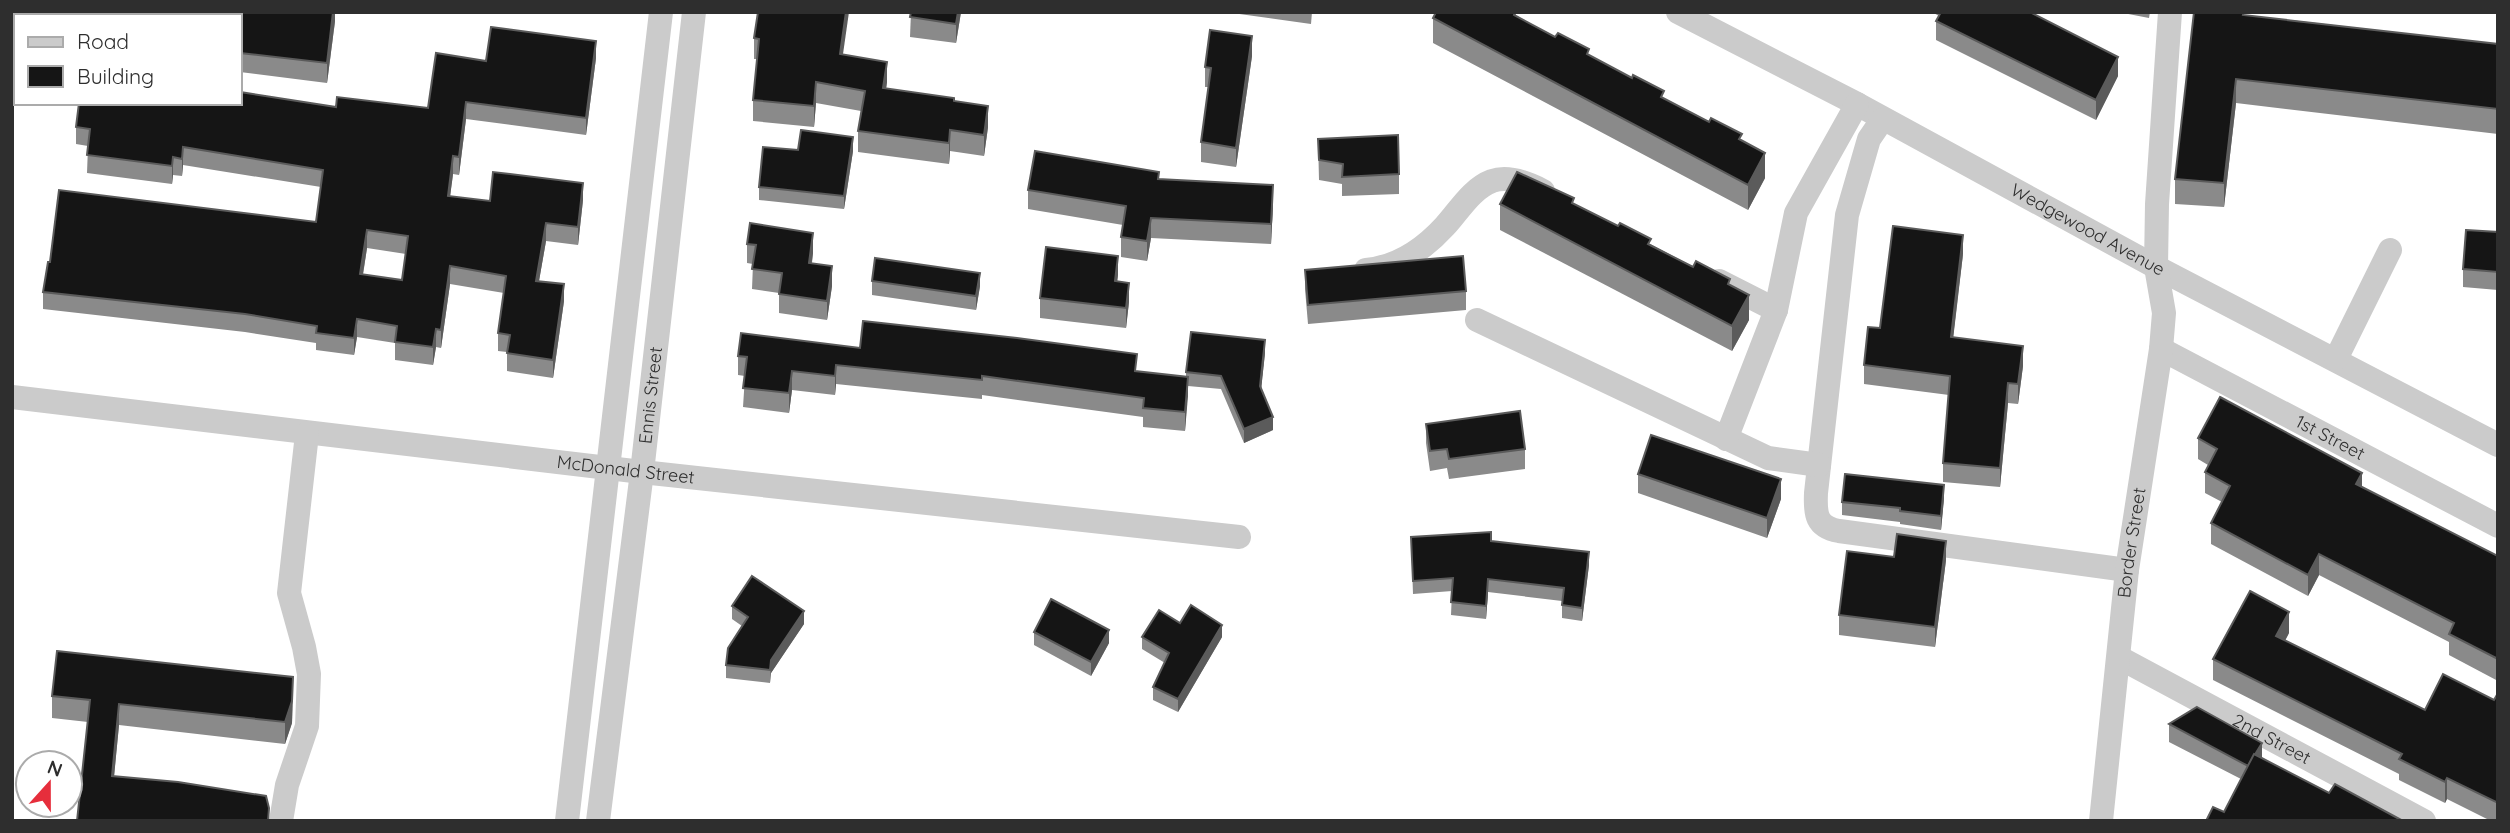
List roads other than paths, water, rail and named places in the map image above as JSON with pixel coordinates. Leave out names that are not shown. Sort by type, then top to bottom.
[{"type":"street","name":"Ennis Street","points":[[567,821],[661,12]]},
{"type":"street","name":"Ennis Street","points":[[598,821],[642,472],[694,12]]},
{"type":"street","name":"Wedgewood Avenue","points":[[1678,12],[1857,104],[2156,267],[2498,445]]},
{"type":"street","name":"Border Street","points":[[2101,821],[2120,658],[2127,570],[2161,349],[2164,313],[2156,267],[2157,204],[2170,12]]},
{"type":"street","points":[[1726,439],[1776,310],[1796,213],[1857,104]]},
{"type":"street","points":[[1882,120],[1869,139],[1847,215],[1819,465],[1816,507],[1820,522],[1827,529],[2127,570]]},
{"type":"street","points":[[1338,272],[1381,268],[1415,253],[1444,227],[1472,195],[1493,181],[1503,179],[1526,182],[1562,201]]},
{"type":"street","points":[[2336,359],[2390,250]]},
{"type":"street","points":[[1692,268],[1776,310]]},
{"type":"street","points":[[1477,320],[1768,458],[1819,465]]},
{"type":"street","name":"1st Street","points":[[2161,349],[2498,526]]},
{"type":"street","name":"McDonald Street","points":[[12,397],[307,434],[1239,537]]},
{"type":"street","points":[[281,821],[287,785],[307,726],[309,674],[289,593],[307,434]]},
{"type":"street","name":"2nd Street","points":[[2120,658],[2424,821]]}]
